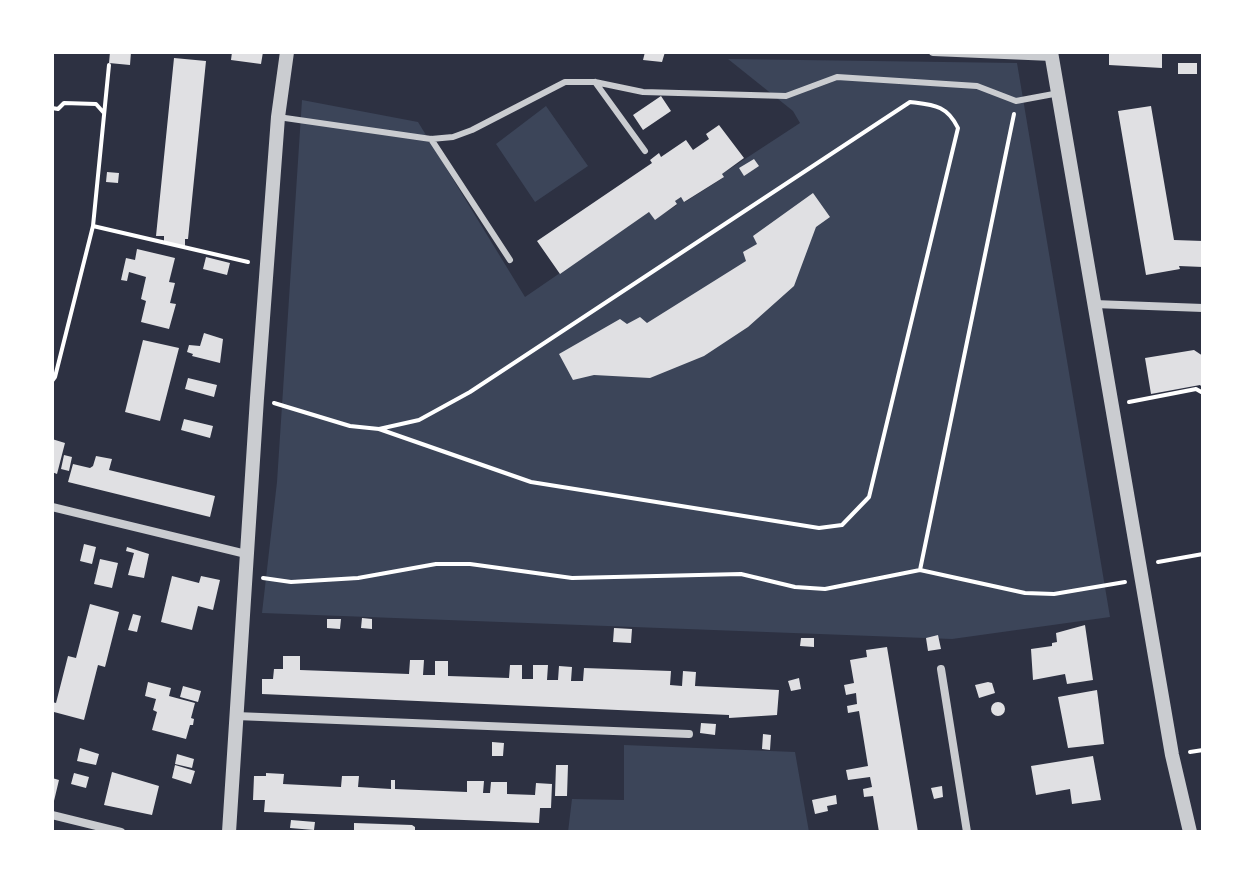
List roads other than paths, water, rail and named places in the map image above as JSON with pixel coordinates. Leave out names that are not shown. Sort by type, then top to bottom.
[{"type":"street","points":[[229,832],[266,266],[278,117],[287,52]]},
{"type":"street","points":[[933,52],[1052,54],[1172,755],[1190,832]]},
{"type":"street","points":[[1094,304],[1203,308]]},
{"type":"street","points":[[52,507],[246,554]]},
{"type":"street","points":[[941,669],[967,832]]},
{"type":"street","points":[[236,716],[689,734]]},
{"type":"street","points":[[52,815],[121,832]]},
{"type":"lane","points":[[278,117],[431,139],[453,137],[472,130],[565,82],[595,82],[643,92],[786,96],[837,77],[977,86],[1016,101],[1060,93]]},
{"type":"lane","points":[[595,82],[645,151]]},
{"type":"lane","points":[[431,139],[510,260]]}]
